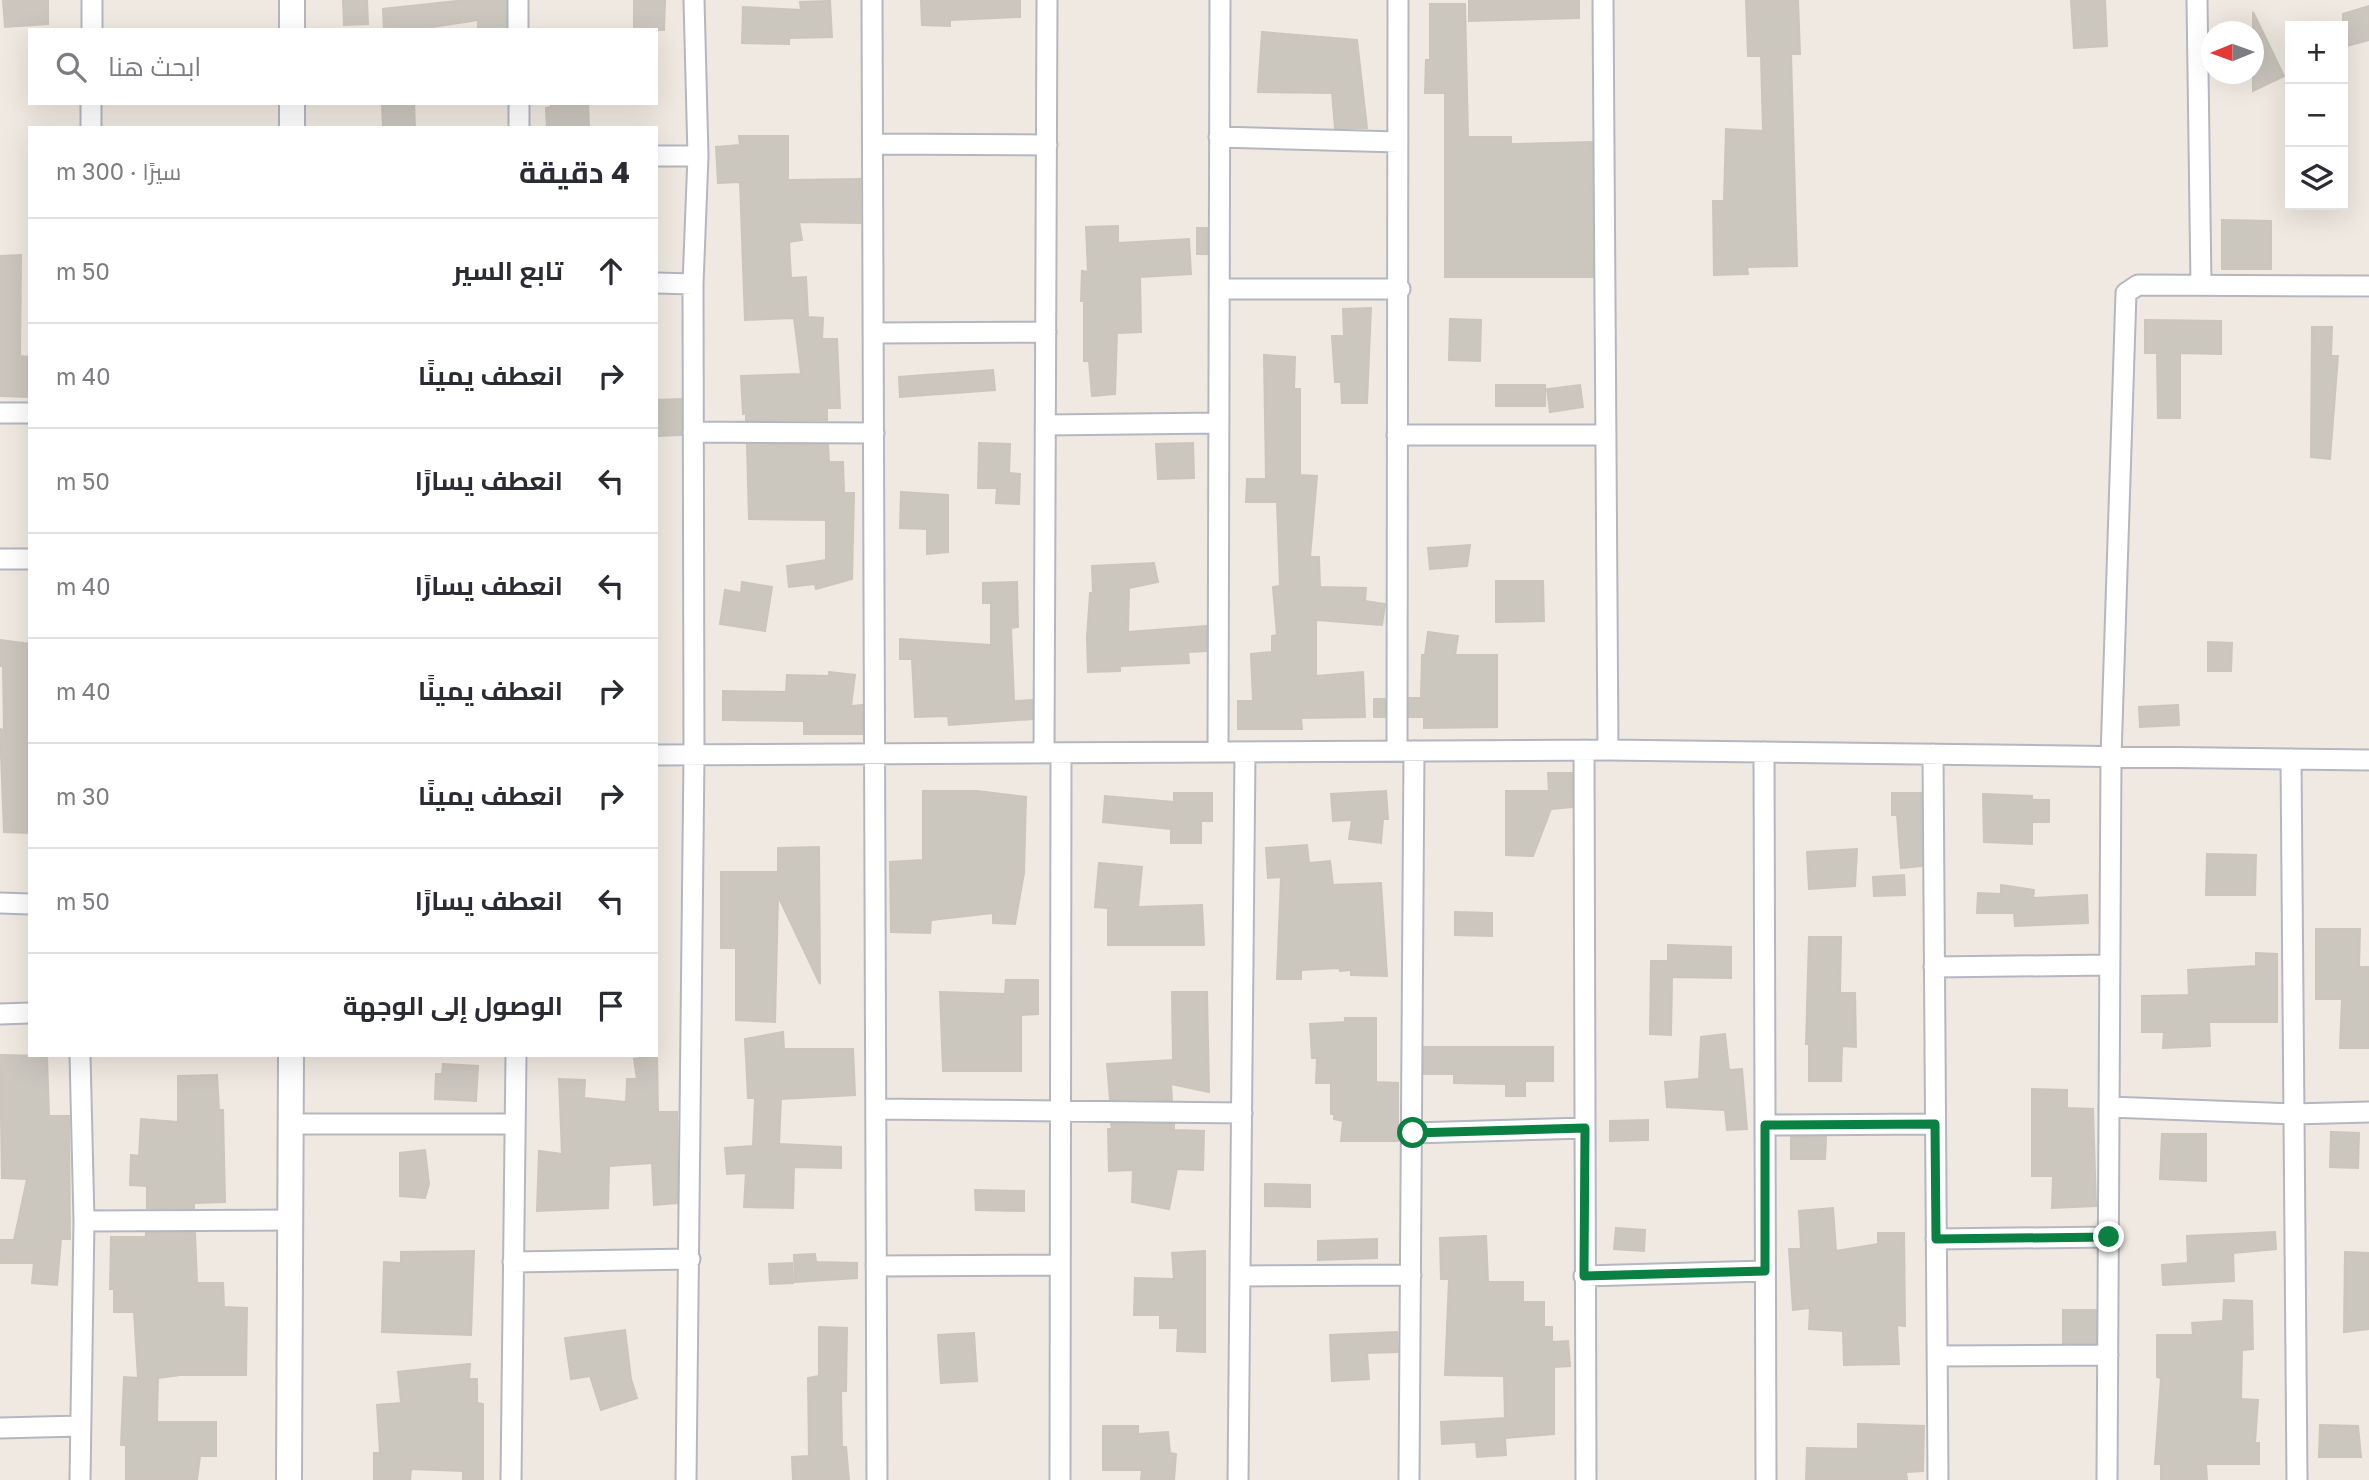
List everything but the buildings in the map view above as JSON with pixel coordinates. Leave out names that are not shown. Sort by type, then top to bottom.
[{"type":"street","points":[[92,0],[92,28]]},
{"type":"street","points":[[292,0],[292,28]]},
{"type":"street","points":[[518,0],[518,28]]},
{"type":"street","points":[[686,1480],[694,755],[693,284],[698,156],[694,0]]},
{"type":"street","points":[[872,0],[877,1480]]},
{"type":"street","points":[[1048,0],[1046,425],[1061,1111],[1060,1480]]},
{"type":"street","points":[[1218,752],[1220,0]]},
{"type":"street","points":[[1398,0],[1400,289],[1397,435],[1413,1133],[1409,1480]]},
{"type":"street","points":[[1603,0],[1608,750]]},
{"type":"street","points":[[2197,0],[2201,285]]},
{"type":"street","points":[[91,105],[91,126]]},
{"type":"street","points":[[292,105],[292,126]]},
{"type":"street","points":[[519,105],[519,126]]},
{"type":"street","points":[[1219,137],[1398,142]]},
{"type":"street","points":[[874,144],[1047,145]]},
{"type":"street","points":[[658,156],[698,156]]},
{"type":"street","points":[[658,283],[693,284]]},
{"type":"street","points":[[2107,1480],[2111,757],[2126,293],[2138,285],[2369,286]]},
{"type":"street","points":[[1221,289],[1400,289]]},
{"type":"street","points":[[874,333],[1046,332]]},
{"type":"street","points":[[0,413],[28,413]]},
{"type":"street","points":[[1046,425],[1219,423]]},
{"type":"street","points":[[694,432],[874,433]]},
{"type":"street","points":[[1397,435],[1606,435]]},
{"type":"street","points":[[0,559],[28,559]]},
{"type":"street","points":[[1584,750],[1586,1480]]},
{"type":"street","points":[[658,755],[1608,750],[2369,760]]},
{"type":"street","points":[[1238,1480],[1245,752]]},
{"type":"street","points":[[1764,752],[1766,1480]]},
{"type":"street","points":[[1933,754],[1938,1480]]},
{"type":"street","points":[[2291,759],[2297,1480]]},
{"type":"street","points":[[0,903],[28,904]]},
{"type":"street","points":[[1934,967],[2110,965]]},
{"type":"street","points":[[0,1014],[28,1013]]},
{"type":"street","points":[[80,1057],[84,1221],[80,1480]]},
{"type":"street","points":[[289,1480],[291,1057]]},
{"type":"street","points":[[511,1480],[516,1057]]},
{"type":"street","points":[[2109,1107],[2293,1114],[2369,1112]]},
{"type":"street","points":[[876,1109],[1242,1113]]},
{"type":"street","points":[[291,1124],[515,1124]]},
{"type":"street","points":[[1765,1125],[1935,1124]]},
{"type":"street","points":[[1413,1133],[1585,1128]]},
{"type":"street","points":[[84,1221],[289,1220]]},
{"type":"street","points":[[1936,1239],[2109,1237]]},
{"type":"street","points":[[513,1262],[690,1259]]},
{"type":"street","points":[[876,1266],[1060,1265]]},
{"type":"street","points":[[1584,1276],[1765,1271]]},
{"type":"street","points":[[1240,1276],[1411,1275]]},
{"type":"street","points":[[1937,1356],[2108,1355]]},
{"type":"street","points":[[0,1428],[80,1426]]},
{"type":"route","points":[[1413,1133],[1585,1128],[1584,1276],[1765,1271],[1765,1125],[1935,1124],[1936,1239],[2109,1237]]}]
